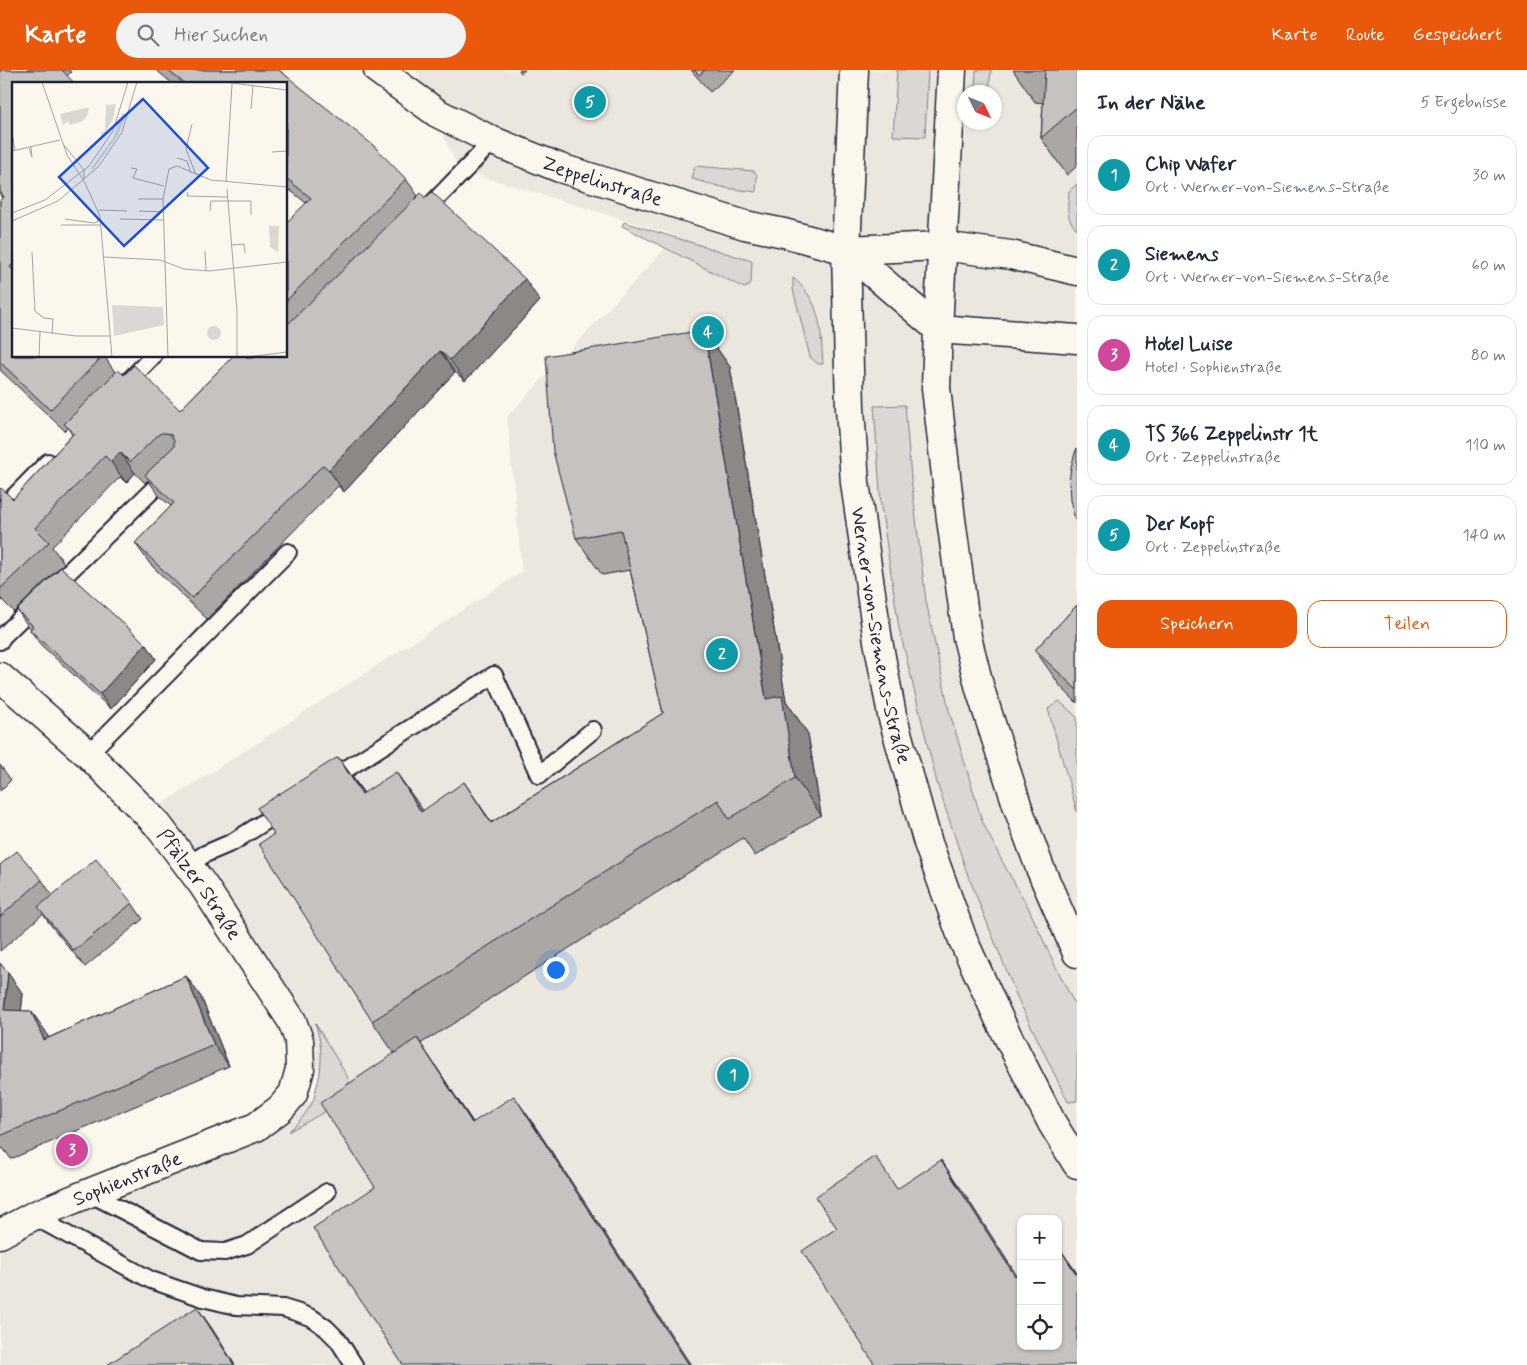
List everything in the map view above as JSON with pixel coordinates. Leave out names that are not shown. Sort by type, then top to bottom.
[{"type":"main road","name":"Werner-von-Siemens-Straße","points":[[854,70],[846,250],[849,374],[855,483],[878,640],[892,715],[928,843],[964,940],[1000,1021],[1052,1123],[1077,1164]]},
{"type":"main road","points":[[952,70],[938,329],[937,403],[967,637],[980,690],[1019,811],[1040,868],[1077,953]]},
{"type":"main road","name":"Zeppelinstraße","points":[[394,75],[437,113],[493,141],[569,171],[745,224],[846,250]]},
{"type":"main road","points":[[846,250],[942,246],[1011,255],[1077,271]]},
{"type":"main road","points":[[846,250],[938,329],[1077,338]]},
{"type":"main road","name":"Pfälzer Straße","points":[[0,677],[88,754],[157,824],[203,886],[292,1021],[299,1040],[300,1069],[293,1094],[280,1109],[256,1127]]},
{"type":"main road","name":"Sophienstraße","points":[[0,1234],[33,1216],[256,1127]]},
{"type":"lane","points":[[416,221],[493,141]]},
{"type":"lane","points":[[112,397],[151,358]]},
{"type":"lane","points":[[0,511],[58,452]]},
{"type":"lane","points":[[0,642],[179,464]]},
{"type":"lane","points":[[88,754],[288,552]]},
{"type":"lane","points":[[314,790],[494,675],[540,776],[593,730]]},
{"type":"lane","points":[[188,865],[205,854],[232,842],[298,800]]},
{"type":"lane","points":[[89,1193],[201,1251],[225,1252],[246,1245],[328,1192]]},
{"type":"lane","points":[[33,1216],[151,1280],[204,1298],[236,1306],[283,1308],[312,1318],[338,1340],[354,1365]]},
{"type":"shaded area","points":[[416,70],[1077,70],[1077,1365],[0,1365],[0,1234],[332,1092],[153,810],[522,572],[507,417],[677,236],[458,169]]},
{"type":"shaded area","points":[[897,70],[928,70],[925,137],[893,136]]},
{"type":"shaded area","points":[[976,70],[991,70],[990,85],[975,85]]},
{"type":"shaded area","points":[[695,166],[754,171],[757,175],[756,192],[726,188],[692,179]]},
{"type":"shaded area","points":[[1077,184],[1077,229],[1071,221],[1068,207],[1069,191]]},
{"type":"shaded area","points":[[624,222],[752,261],[751,282],[749,286],[744,288],[622,226]]},
{"type":"shaded area","points":[[793,278],[810,297],[814,306],[821,335],[823,364],[818,364],[810,357],[793,289]]},
{"type":"shaded area","points":[[905,405],[911,478],[926,601],[949,710],[982,821],[1028,907],[1077,1009],[1077,1101],[1068,1102],[1017,997],[967,873],[937,783],[899,628],[881,506],[874,406]]},
{"type":"shaded area","points":[[1059,701],[1077,717],[1077,812],[1048,709]]},
{"type":"shaded area","points":[[315,1023],[347,1076],[349,1087],[342,1097],[329,1109],[288,1132],[298,1123],[312,1103],[315,1095],[321,1056],[320,1040]]},
{"type":"building","points":[[0,70],[62,70],[73,82],[12,82],[12,265],[10,267],[12,269],[12,358],[101,358],[50,410],[0,362],[0,200],[4,196],[0,192]]},
{"type":"building","points":[[167,70],[279,70],[374,146],[406,179],[288,299],[288,221],[311,198],[288,180],[288,82],[182,82]]},
{"type":"building","points":[[694,70],[705,70],[699,75]]},
{"type":"building","points":[[1045,70],[1077,70],[1077,107],[1041,138]]},
{"type":"building","points":[[432,192],[525,279],[450,360],[440,351],[329,470],[323,465],[192,598],[135,543],[174,503],[145,475],[174,446],[174,440],[171,435],[166,433],[161,433],[157,436],[130,462],[120,452],[111,462],[105,456],[35,528],[49,542],[0,589],[0,489],[13,499],[74,433],[64,424],[118,370],[124,375],[134,365],[180,410],[231,358],[288,358],[288,324],[421,193],[425,198]]},
{"type":"building","points":[[704,330],[766,699],[782,696],[795,778],[729,819],[718,800],[372,1021],[259,844],[274,834],[257,808],[338,757],[362,794],[396,772],[421,812],[464,782],[491,823],[663,713],[621,530],[576,538],[553,451],[546,356]]},
{"type":"building","points":[[1077,448],[1077,524],[1070,500],[1069,482]]},
{"type":"building","points":[[61,567],[146,644],[100,694],[30,630],[33,626],[17,610]]},
{"type":"building","points":[[1077,605],[1077,690],[1035,650]]},
{"type":"building","points":[[17,851],[42,880],[0,917],[0,865]]},
{"type":"building","points":[[96,859],[132,903],[74,951],[38,907]]},
{"type":"building","points":[[0,963],[8,973],[4,1010],[31,1011],[44,1040],[186,976],[214,1045],[0,1136]]},
{"type":"building","points":[[417,1038],[472,1123],[514,1096],[689,1365],[403,1365],[313,1228],[375,1187],[320,1103]]},
{"type":"building","points":[[875,1156],[897,1189],[941,1160],[1015,1276],[1017,1275],[1017,1350],[1062,1350],[1062,1252],[1077,1275],[1077,1365],[875,1365],[802,1251],[837,1228],[815,1197]]},
{"type":"building","points":[[197,1307],[234,1365],[107,1365]]},
{"type":"place","name":"Der Kopf","points":[[590,102]]},
{"type":"place","name":"TS 366 Zeppelinstr 1t","points":[[708,332]]},
{"type":"place","name":"Siemens","points":[[722,654]]},
{"type":"place","name":"Chip Wafer","points":[[733,1075]]},
{"type":"place","name":"Hotel Luise","points":[[72,1150]]}]
